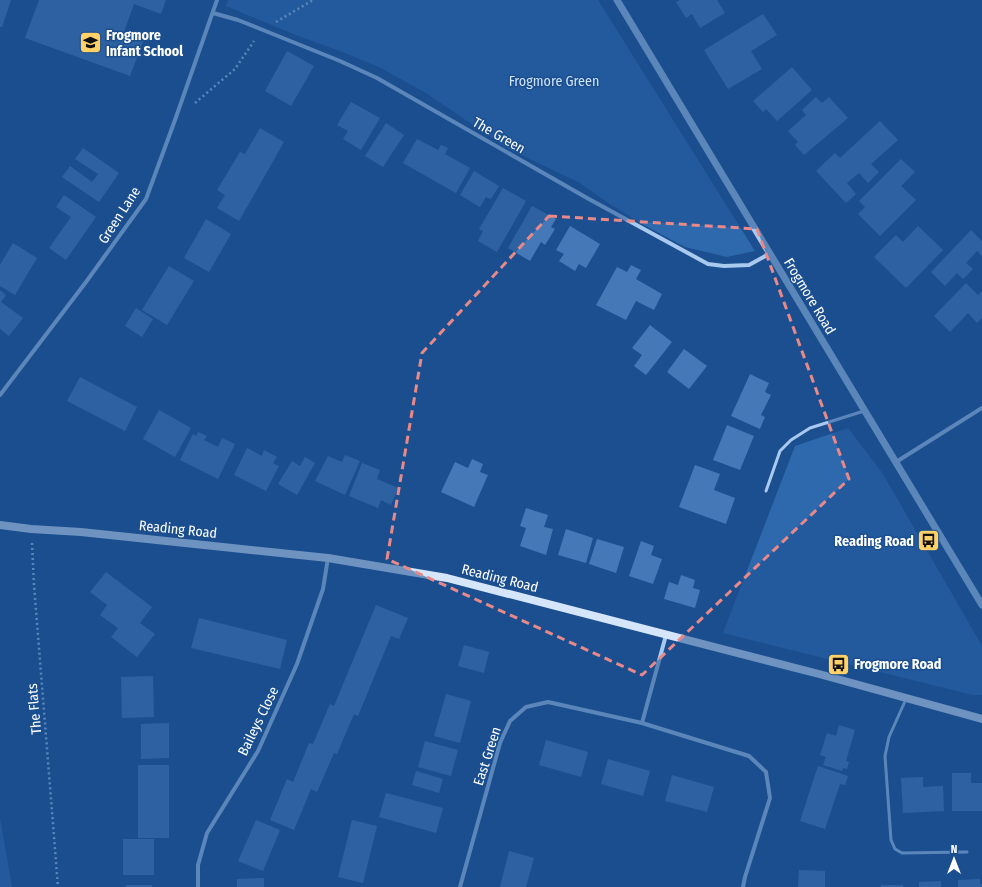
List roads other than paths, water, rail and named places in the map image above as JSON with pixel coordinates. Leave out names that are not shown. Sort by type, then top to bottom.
[{"type":"main road","name":"Reading Road","points":[[0,525],[328,558],[447,578],[819,674],[982,719]]},
{"type":"street","name":"Green Lane","points":[[0,395],[86,282],[146,199],[217,0]]},
{"type":"street","name":"Frogmore Road","points":[[617,0],[982,605]]},
{"type":"street","name":"The Green","points":[[213,13],[238,20],[340,61],[377,78],[708,264],[724,266],[749,265],[769,254]]},
{"type":"street","points":[[896,462],[982,408]]},
{"type":"street","name":"Baileys Close","points":[[198,887],[198,864],[207,834],[258,751],[297,664],[323,590],[328,558]]},
{"type":"street","points":[[642,723],[666,634]]},
{"type":"street","name":"East Green","points":[[460,887],[500,743],[510,721],[526,707],[548,702],[642,723],[749,756],[766,772],[770,798],[743,887]]},
{"type":"lane","points":[[766,491],[780,451],[791,440],[810,428],[866,411]]},
{"type":"lane","points":[[906,699],[889,737],[885,756],[891,840],[895,849],[902,853],[968,852]]},
{"type":"place","name":"Frogmore Infant School","points":[[91,43]]},
{"type":"place","name":"Reading Road","points":[[929,541]]},
{"type":"place","name":"Frogmore Road","points":[[839,664]]},
{"type":"park label","name":"Frogmore Green","points":[[554,81]]}]
